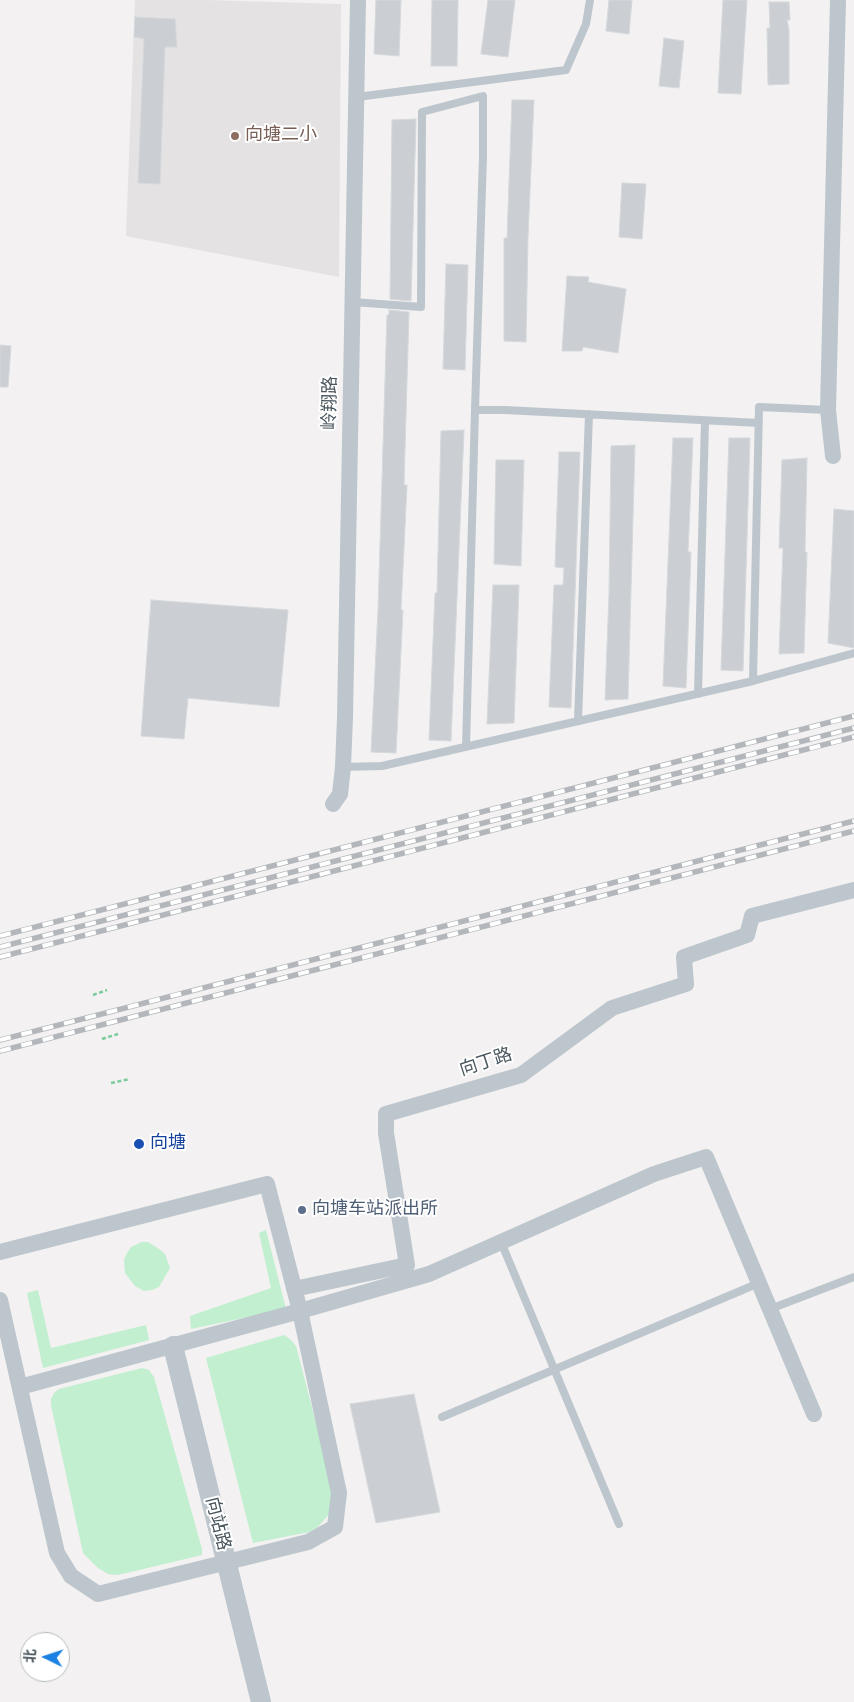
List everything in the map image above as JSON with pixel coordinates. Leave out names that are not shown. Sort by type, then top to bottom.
[{"type":"street","name":"岭翔路","points":[[333,804],[340,794],[343,767],[358,0]]},
{"type":"street","points":[[833,456],[828,410],[838,0]]},
{"type":"street","name":"向丁路","points":[[294,1289],[407,1265],[386,1133],[386,1114],[521,1075],[612,1008],[686,984],[684,957],[747,935],[752,916],[854,890]]},
{"type":"street","points":[[20,1387],[300,1312],[430,1274],[654,1174],[706,1157],[814,1414]]},
{"type":"street","points":[[0,1252],[268,1184],[300,1312],[338,1493],[335,1526],[308,1542],[98,1594],[71,1576],[57,1554],[0,1300]]},
{"type":"street","name":"向站路","points":[[173,1346],[261,1702]]},
{"type":"lane","points":[[356,97],[566,70],[586,24],[590,0]]},
{"type":"lane","points":[[353,302],[421,307],[422,112],[483,96],[483,165],[466,747]]},
{"type":"lane","points":[[753,681],[759,407],[828,410]]},
{"type":"lane","points":[[475,410],[589,414],[758,424]]},
{"type":"lane","points":[[578,721],[589,414]]},
{"type":"lane","points":[[698,694],[705,420]]},
{"type":"lane","points":[[343,767],[382,766],[753,681],[854,652]]},
{"type":"lane","points":[[501,1242],[619,1524]]},
{"type":"lane","points":[[770,1309],[854,1277]]},
{"type":"lane","points":[[442,1417],[759,1283]]},
{"type":"path","points":[[93,995],[107,990]]},
{"type":"path","points":[[102,1039],[118,1034]]},
{"type":"path","points":[[111,1083],[130,1079]]},
{"type":"shaded area","name":"向塘二小","points":[[135,0],[341,4],[339,277],[126,236]]},
{"type":"green space","points":[[266,1230],[286,1309],[191,1329],[190,1316],[271,1288],[259,1233]]},
{"type":"green space","points":[[142,1242],[148,1242],[165,1254],[170,1268],[159,1287],[144,1291],[135,1286],[125,1273],[124,1260],[131,1247]]},
{"type":"green space","points":[[38,1290],[51,1348],[146,1325],[149,1340],[43,1368],[27,1293]]},
{"type":"green space","points":[[284,1335],[296,1346],[335,1496],[330,1513],[317,1528],[309,1532],[253,1543],[206,1358]]},
{"type":"green space","points":[[142,1368],[149,1370],[154,1377],[202,1549],[202,1555],[118,1575],[108,1574],[98,1568],[83,1553],[51,1399],[59,1389]]},
{"type":"building","points":[[376,0],[401,0],[399,56],[374,54]]},
{"type":"building","points":[[432,0],[458,0],[457,66],[431,66]]},
{"type":"building","points":[[488,0],[515,0],[508,57],[481,54]]},
{"type":"building","points":[[609,0],[632,0],[629,34],[606,31]]},
{"type":"building","points":[[723,0],[747,0],[741,94],[718,93]]},
{"type":"building","points":[[769,2],[789,2],[790,20],[787,20],[789,30],[789,84],[768,85],[767,28],[770,28]]},
{"type":"building","points":[[135,17],[175,19],[177,47],[165,47],[160,184],[138,183],[144,39],[134,37]]},
{"type":"building","points":[[664,38],[684,41],[679,88],[659,86]]},
{"type":"building","points":[[512,100],[534,100],[526,342],[504,341],[504,238],[507,238]]},
{"type":"building","points":[[416,119],[411,301],[390,299],[392,120]]},
{"type":"building","points":[[622,183],[646,184],[642,239],[619,237]]},
{"type":"building","points":[[446,264],[468,265],[465,370],[443,369]]},
{"type":"building","points":[[567,276],[589,277],[588,282],[626,289],[618,353],[583,347],[582,351],[562,351]]},
{"type":"building","points":[[389,310],[409,312],[404,485],[407,485],[396,753],[371,752],[378,610],[387,315],[389,315]]},
{"type":"building","points":[[0,345],[11,346],[8,387],[0,387]]},
{"type":"building","points":[[464,430],[451,741],[429,740],[435,593],[437,593],[441,431]]},
{"type":"building","points":[[673,438],[693,438],[688,552],[691,552],[686,688],[663,686]]},
{"type":"building","points":[[729,438],[750,438],[743,671],[721,670]]},
{"type":"building","points":[[635,445],[628,699],[605,700],[611,446]]},
{"type":"building","points":[[559,452],[580,452],[571,708],[549,707],[554,585],[563,585],[564,568],[555,567]]},
{"type":"building","points":[[807,458],[804,653],[779,654],[783,548],[779,548],[782,460]]},
{"type":"building","points":[[496,460],[524,460],[521,566],[494,564]]},
{"type":"building","points":[[834,509],[854,511],[854,648],[828,643]]},
{"type":"building","points":[[493,585],[519,585],[514,723],[487,724]]},
{"type":"building","points":[[151,600],[288,610],[279,707],[188,698],[184,739],[141,736]]},
{"type":"building","points":[[414,1394],[440,1512],[376,1523],[350,1404]]},
{"type":"railway","points":[[0,936],[854,716]]},
{"type":"railway","points":[[0,947],[854,728]]},
{"type":"railway","points":[[0,957],[854,737]]},
{"type":"railway","points":[[0,1040],[854,821]]},
{"type":"railway","points":[[0,1051],[854,831]]},
{"type":"place","name":"向塘二小","points":[[235,136]]},
{"type":"place","name":"向塘","points":[[139,1144]]},
{"type":"place","name":"向塘车站派出所","points":[[302,1210]]}]
